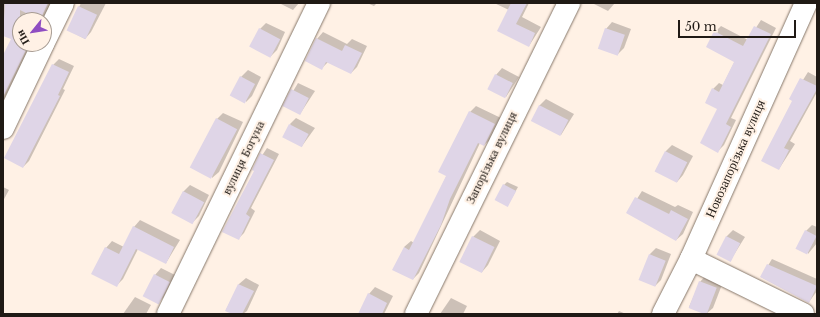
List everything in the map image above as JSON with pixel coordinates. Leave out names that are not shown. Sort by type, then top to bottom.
[{"type":"street","points":[[52,26],[63,3]]},
{"type":"street","name":"вулиця Богуна","points":[[168,314],[319,3]]},
{"type":"street","name":"Запорізька вулиця","points":[[416,314],[569,3]]},
{"type":"street","name":"Новозапорізька вулиця","points":[[663,314],[691,259],[806,3]]},
{"type":"street","points":[[3,128],[40,52]]},
{"type":"street","points":[[691,259],[803,314]]},
{"type":"building","points":[[5,3],[48,3],[44,12],[24,12],[20,10],[20,12],[12,12],[12,52],[25,52],[3,97],[3,55],[11,39],[3,36]]},
{"type":"building","points":[[511,3],[527,3],[516,24],[535,33],[529,47],[497,31]]},
{"type":"building","points":[[78,6],[97,15],[86,39],[67,30]]},
{"type":"building","points":[[754,26],[771,34],[726,124],[731,127],[718,153],[700,143],[717,109],[705,103],[712,88],[719,92],[734,62],[706,47],[714,31],[743,46]]},
{"type":"building","points":[[259,28],[280,39],[270,58],[249,47]]},
{"type":"building","points":[[605,28],[625,35],[618,56],[598,49]]},
{"type":"building","points":[[316,38],[342,51],[345,45],[362,53],[351,74],[326,62],[322,70],[305,61]]},
{"type":"building","points":[[52,64],[69,72],[58,95],[60,96],[23,168],[4,158]]},
{"type":"building","points":[[495,74],[513,83],[505,98],[487,89]]},
{"type":"building","points":[[240,76],[255,84],[245,103],[230,95]]},
{"type":"building","points":[[800,78],[817,86],[817,89],[784,148],[789,150],[779,170],[761,161],[792,101],[789,99]]},
{"type":"building","points":[[291,89],[309,98],[300,115],[282,106]]},
{"type":"building","points":[[539,105],[568,120],[560,136],[531,121]]},
{"type":"building","points":[[469,111],[495,124],[484,146],[478,143],[450,199],[441,225],[413,280],[392,270],[404,247],[409,250],[446,176],[438,172]]},
{"type":"building","points":[[216,118],[237,129],[211,179],[190,167]]},
{"type":"building","points":[[289,124],[309,134],[302,147],[282,137]]},
{"type":"building","points":[[665,151],[687,162],[677,183],[655,171]]},
{"type":"building","points":[[260,153],[274,160],[246,214],[250,217],[239,240],[222,232],[254,171],[252,170]]},
{"type":"building","points":[[503,184],[516,191],[508,207],[495,200]]},
{"type":"building","points":[[183,191],[204,202],[192,224],[171,213]]},
{"type":"building","points":[[635,197],[669,214],[671,210],[688,219],[676,241],[626,213]]},
{"type":"building","points":[[133,226],[174,247],[166,264],[136,249],[117,287],[91,274],[105,247],[119,254]]},
{"type":"building","points":[[805,230],[817,236],[807,255],[795,249]]},
{"type":"building","points":[[472,236],[494,247],[482,273],[459,262]]},
{"type":"building","points":[[726,236],[740,243],[731,262],[716,255]]},
{"type":"building","points":[[649,254],[666,261],[655,287],[639,280]]},
{"type":"building","points":[[767,264],[817,286],[809,303],[760,277]]},
{"type":"building","points":[[154,274],[170,282],[159,304],[143,296]]},
{"type":"building","points":[[699,281],[717,288],[707,314],[689,308]]},
{"type":"building","points":[[238,284],[254,291],[242,314],[232,314],[225,311]]},
{"type":"building","points":[[368,293],[387,303],[382,314],[358,314]]}]
